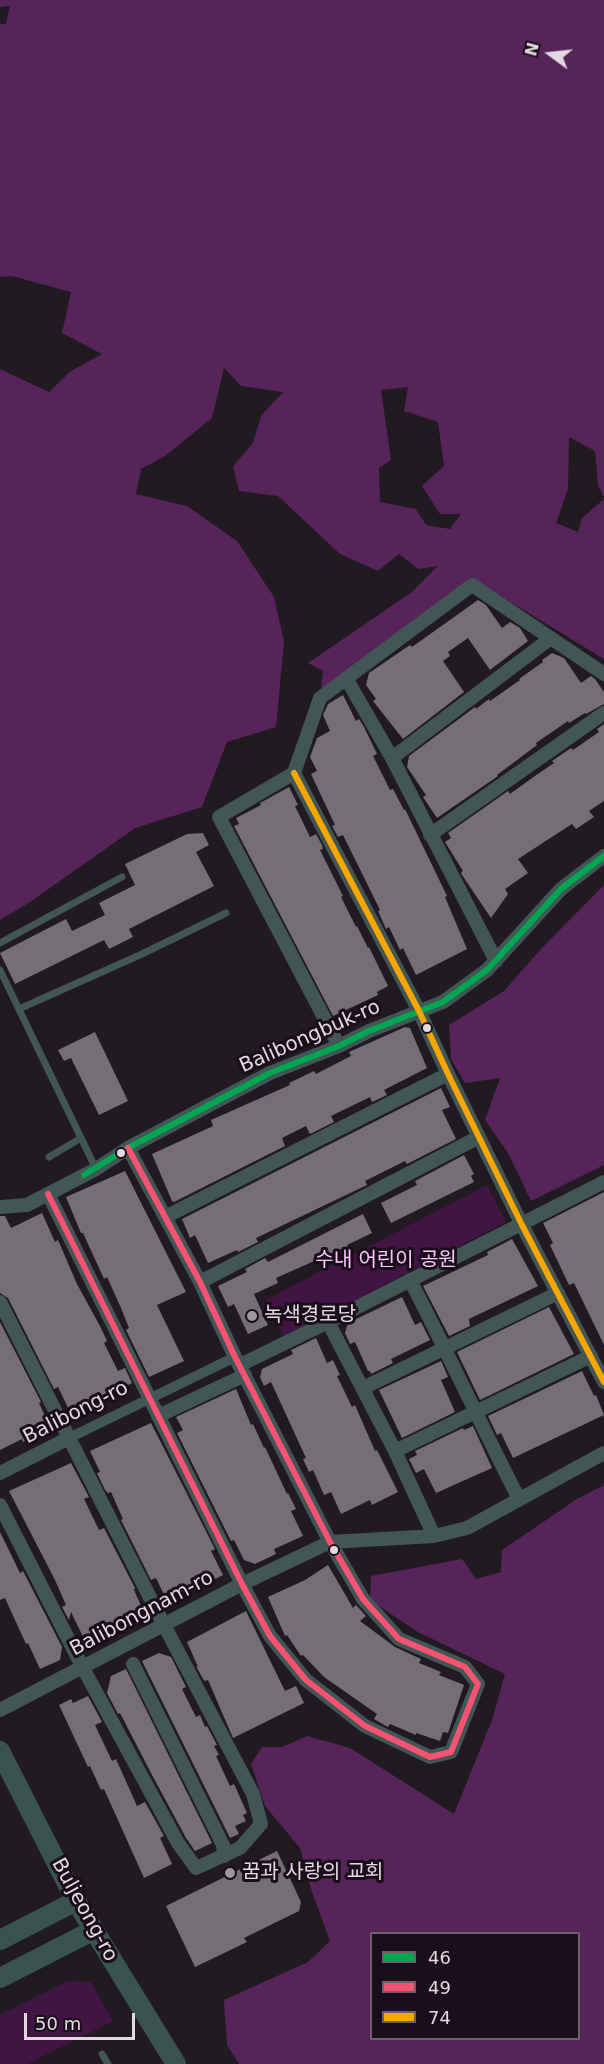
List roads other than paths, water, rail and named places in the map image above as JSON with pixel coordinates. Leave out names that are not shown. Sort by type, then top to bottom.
[{"type":"main road","name":"Buljeong-ro","points":[[0,1751],[76,1901],[176,2064]]},
{"type":"main road","points":[[0,1940],[76,1901]]},
{"type":"main road","points":[[0,1978],[94,1930]]},
{"type":"street","points":[[339,1046],[219,817],[294,773],[320,698],[472,585],[604,674]]},
{"type":"street","points":[[392,758],[550,638]]},
{"type":"street","points":[[346,678],[392,758],[496,961]]},
{"type":"street","points":[[430,835],[604,713]]},
{"type":"street","points":[[294,773],[419,1011],[522,1225],[604,1382]]},
{"type":"street","name":"Balibongbuk-ro","points":[[0,1207],[27,1204],[96,1169],[128,1148],[270,1073],[443,1002],[487,970],[561,889],[604,856]]},
{"type":"street","points":[[165,1217],[448,1074]]},
{"type":"street","points":[[200,1282],[479,1137]]},
{"type":"street","points":[[48,1194],[270,1636],[306,1680],[365,1726],[430,1757],[451,1752],[478,1684],[465,1667],[399,1639],[363,1599],[330,1542],[200,1282],[128,1148]]},
{"type":"street","name":"Balibong-ro","points":[[0,1473],[149,1398],[240,1365],[604,1182]]},
{"type":"street","points":[[410,1280],[446,1348],[475,1413],[519,1499]]},
{"type":"street","points":[[363,1388],[558,1293]]},
{"type":"street","points":[[0,1302],[164,1625],[253,1794],[261,1824],[240,1848],[196,1868],[178,1843],[83,1668],[0,1505]]},
{"type":"street","points":[[328,1322],[395,1451],[434,1536]]},
{"type":"street","points":[[395,1451],[591,1356]]},
{"type":"street","points":[[158,1416],[240,1365]]},
{"type":"street","name":"Balibongnam-ro","points":[[0,1710],[242,1584],[330,1542],[434,1536],[467,1528],[604,1453]]},
{"type":"street","points":[[133,1664],[223,1845],[224,1856]]},
{"type":"lane","points":[[0,943],[122,877]]},
{"type":"lane","points":[[19,1009],[142,954],[226,913]]},
{"type":"lane","points":[[0,970],[96,1169]]},
{"type":"lane","points":[[49,1157],[81,1138]]},
{"type":"lane","points":[[102,2054],[108,2064]]},
{"type":"place","name":"녹색경로당","points":[[252,1316]]},
{"type":"place","name":"꿈과 사랑의 교회","points":[[230,1873]]},
{"type":"park label","name":"수내 어린이 공원","points":[[386,1261]]}]
